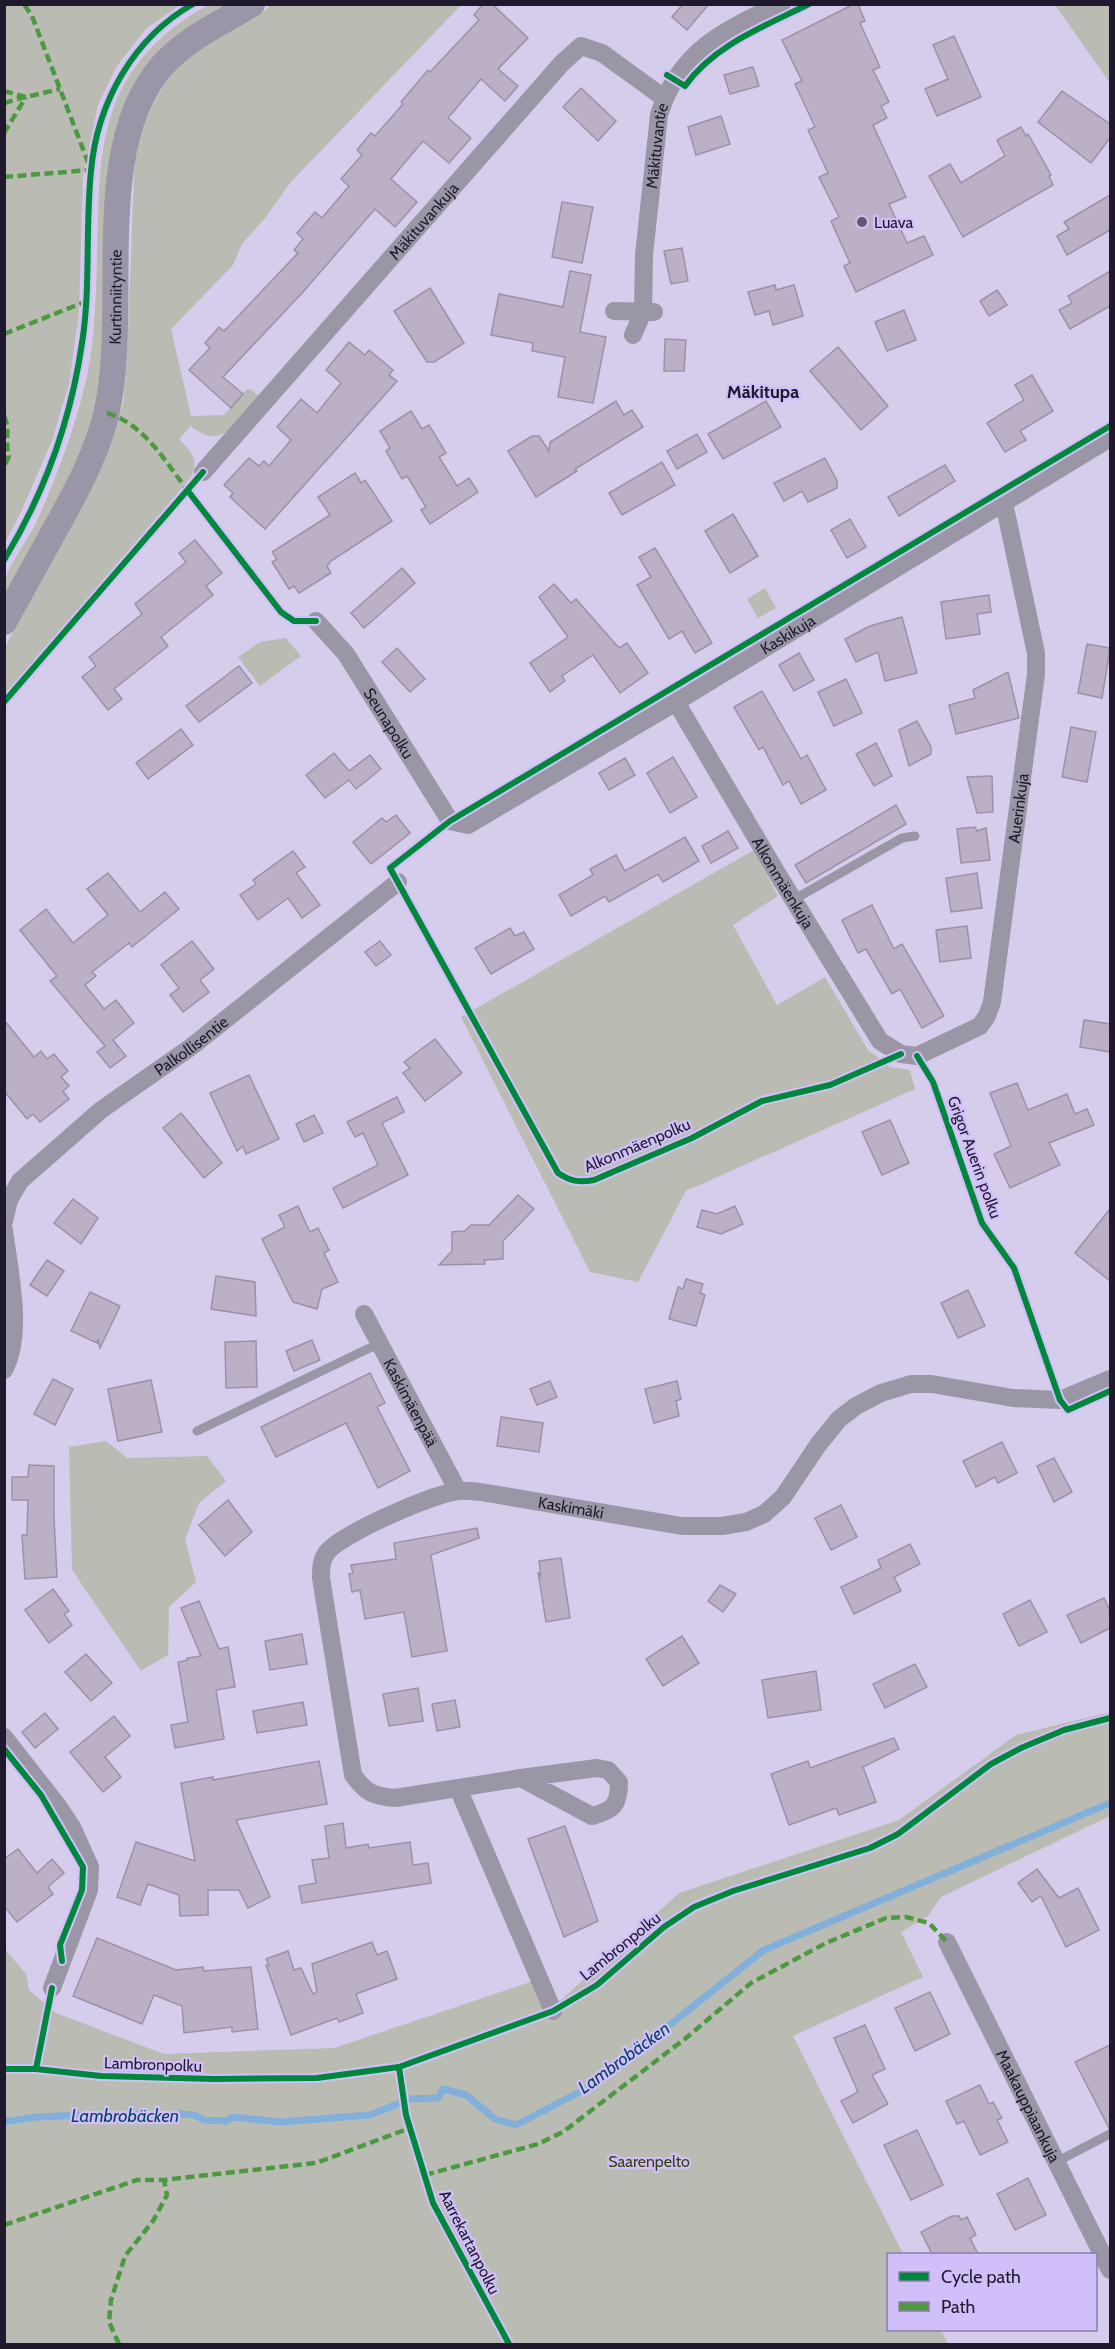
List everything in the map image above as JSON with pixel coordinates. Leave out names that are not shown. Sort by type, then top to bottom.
[{"type":"street","name":"Kurtinniityntie","points":[[4,622],[77,491],[97,447],[107,413],[112,377],[119,190],[123,150],[132,120],[145,92],[162,66],[189,41],[252,4]]},
{"type":"street","name":"Mäkituvantie","points":[[633,335],[649,312],[644,255],[659,115],[664,98],[679,73],[702,47],[745,20],[782,4]]},
{"type":"street","name":"Mäkituvankuja","points":[[203,472],[562,63],[581,46],[602,53],[664,98]]},
{"type":"street","points":[[614,311],[649,312]]},
{"type":"street","name":"Kaskikuja","points":[[460,825],[468,825],[676,702],[1110,438]]},
{"type":"street","name":"Auerinkuja","points":[[901,1054],[917,1056],[980,1026],[992,1002],[1036,664],[1036,653],[1004,503]]},
{"type":"street","name":"Seunapolku","points":[[316,621],[346,654],[450,821],[460,825]]},
{"type":"street","name":"Alkonmäenkuja","points":[[676,702],[880,1041],[901,1054]]},
{"type":"street","name":"Palkollisentie","points":[[4,1221],[9,1200],[20,1181],[101,1110],[191,1047],[398,882]]},
{"type":"street","points":[[4,1230],[15,1332],[12,1351],[4,1370]]},
{"type":"street","name":"Kaskimäenpää","points":[[364,1314],[458,1491]]},
{"type":"street","name":"Kaskimäki","points":[[521,1778],[592,1816],[607,1812],[615,1805],[619,1795],[619,1782],[615,1775],[608,1770],[597,1768],[521,1778],[395,1798],[376,1796],[362,1788],[353,1775],[321,1578],[321,1564],[327,1552],[336,1544],[420,1501],[458,1491],[487,1493],[682,1526],[722,1526],[746,1522],[764,1514],[783,1497],[818,1445],[839,1419],[856,1406],[881,1394],[911,1384],[932,1384],[1013,1398],[1060,1400],[1110,1379]]},
{"type":"street","points":[[4,1737],[72,1827],[90,1867],[89,1890],[52,1988]]},
{"type":"street","points":[[458,1788],[553,2011]]},
{"type":"street","name":"Maakauppiaankuja","points":[[947,1942],[1110,2270]]},
{"type":"lane","points":[[794,900],[902,838],[915,836]]},
{"type":"lane","points":[[197,1431],[380,1343]]},
{"type":"lane","points":[[1056,2162],[1110,2134]]},
{"type":"green space","points":[[5,4],[180,5],[146,29],[117,66],[98,105],[83,177],[79,314],[69,384],[52,441],[5,543]]},
{"type":"green space","points":[[209,5],[227,5],[186,30],[150,63],[104,333],[96,420],[81,457],[5,599],[4,585],[8,574],[35,525],[55,478],[87,375],[94,330],[100,175],[103,148],[113,109],[129,76],[151,48],[164,35]]},
{"type":"green space","points":[[271,5],[461,5],[291,182],[265,218],[242,244],[233,265],[171,329],[191,416],[224,415],[247,389],[251,389],[259,396],[230,430],[212,436],[191,426],[179,439],[194,460],[194,471],[191,477],[5,696],[5,647],[103,465],[123,404],[127,360],[134,173],[142,132],[149,113],[170,78],[198,48]]},
{"type":"green space","points":[[1055,5],[1110,5],[1110,83]]},
{"type":"green space","points":[[765,588],[776,608],[758,618],[747,599]]},
{"type":"green space","points":[[286,638],[301,656],[260,686],[238,657],[260,642]]},
{"type":"green space","points":[[754,850],[778,896],[733,925],[777,1005],[825,977],[868,1050],[890,1067],[910,1070],[915,1089],[686,1191],[638,1282],[590,1272],[461,1017]]},
{"type":"green space","points":[[106,1441],[127,1458],[207,1456],[226,1481],[199,1503],[185,1539],[196,1582],[169,1607],[168,1655],[141,1671],[72,1570],[69,1447]]},
{"type":"green space","name":"Saarenpelto","points":[[1110,1712],[1110,1816],[941,1897],[928,1916],[901,1932],[923,1977],[793,2036],[902,2253],[887,2253],[887,2331],[942,2331],[948,2344],[5,2344],[4,1948],[26,1974],[29,1990],[56,2013],[164,2054],[334,2048],[533,1981],[543,2004],[561,2000],[679,1893],[899,1820],[1016,1735]]},
{"type":"building","points":[[483,4],[492,4],[528,38],[498,69],[518,86],[505,101],[481,79],[448,118],[471,138],[449,163],[423,141],[391,179],[417,202],[395,227],[375,209],[303,292],[223,377],[243,394],[231,408],[189,370],[210,348],[205,343],[219,327],[224,331],[298,253],[294,250],[303,239],[297,233],[315,212],[322,218],[349,186],[341,179],[362,155],[357,150],[371,133],[375,136],[428,70],[430,72],[479,20],[474,15]]},
{"type":"building","points":[[683,4],[709,4],[687,30],[672,17]]},
{"type":"building","points":[[858,4],[865,21],[860,23],[880,67],[873,70],[889,102],[881,106],[887,118],[873,125],[906,197],[889,204],[907,243],[924,236],[933,255],[856,292],[844,266],[850,263],[831,221],[839,217],[819,177],[828,173],[808,130],[815,127],[795,84],[802,81],[782,40]]},
{"type":"building","points":[[954,36],[981,97],[937,116],[925,89],[948,79],[933,45]]},
{"type":"building","points":[[753,67],[759,86],[730,94],[724,75]]},
{"type":"building","points":[[581,88],[616,121],[598,141],[563,107]]},
{"type":"building","points":[[1062,91],[1110,124],[1110,138],[1091,163],[1038,122]]},
{"type":"building","points":[[721,116],[730,144],[696,155],[688,127]]},
{"type":"building","points":[[1021,127],[1026,136],[1028,134],[1051,175],[1049,176],[1053,185],[963,237],[929,176],[950,164],[961,183],[1005,156],[997,140]]},
{"type":"building","points":[[1110,195],[1110,230],[1067,255],[1057,236],[1069,229],[1064,222]]},
{"type":"building","points":[[562,202],[593,207],[582,263],[552,257]]},
{"type":"building","points":[[682,248],[688,281],[671,284],[664,251]]},
{"type":"building","points":[[570,271],[591,275],[580,332],[606,337],[593,403],[558,397],[565,357],[532,351],[533,343],[491,335],[499,294],[563,307]]},
{"type":"building","points":[[1110,271],[1110,306],[1070,329],[1059,310],[1072,303],[1068,296]]},
{"type":"building","points":[[775,285],[776,290],[794,285],[803,316],[773,325],[769,311],[755,315],[748,292]]},
{"type":"building","points":[[430,288],[464,343],[434,362],[427,362],[394,311]]},
{"type":"building","points":[[997,290],[1007,305],[989,316],[980,301]]},
{"type":"building","points":[[904,310],[916,340],[887,351],[875,322]]},
{"type":"building","points":[[665,339],[686,340],[684,371],[664,371]]},
{"type":"building","points":[[349,342],[365,355],[369,350],[393,370],[389,375],[397,381],[265,529],[230,497],[233,493],[224,485],[249,458],[259,466],[264,461],[269,466],[291,440],[277,427],[301,399],[317,413],[341,383],[326,370]]},
{"type":"building","points":[[838,347],[888,406],[861,430],[810,371]]},
{"type":"building","points":[[1032,375],[1053,411],[1020,431],[1026,440],[1005,452],[987,423],[1024,400],[1015,385]]},
{"type":"building","points":[[616,401],[624,415],[632,410],[643,427],[575,469],[577,471],[536,497],[508,451],[532,436],[539,436],[549,451],[550,442]]},
{"type":"building","points":[[766,401],[781,427],[723,459],[708,434]]},
{"type":"building","points":[[411,411],[422,429],[429,425],[446,453],[439,457],[457,486],[469,478],[478,492],[430,524],[421,510],[426,507],[407,476],[402,479],[386,451],[390,448],[380,431]]},
{"type":"building","points":[[697,434],[707,452],[677,469],[667,451]]},
{"type":"building","points":[[825,458],[837,481],[837,488],[808,502],[802,491],[784,501],[774,483]]},
{"type":"building","points":[[662,462],[675,485],[622,515],[609,493]]},
{"type":"building","points":[[945,465],[955,481],[899,516],[888,497]]},
{"type":"building","points":[[355,473],[361,483],[365,480],[392,521],[331,561],[327,566],[331,573],[299,593],[294,586],[289,589],[272,562],[277,559],[272,552],[330,515],[318,497]]},
{"type":"building","points":[[733,514],[758,556],[730,573],[705,531]]},
{"type":"building","points":[[850,519],[866,547],[847,558],[831,530]]},
{"type":"building","points":[[195,540],[222,573],[206,586],[213,595],[161,637],[168,646],[114,689],[122,699],[108,710],[82,677],[96,666],[89,657],[142,614],[135,604],[186,562],[179,553]]},
{"type":"building","points":[[655,548],[712,643],[695,653],[682,631],[669,639],[637,585],[651,577],[639,557]]},
{"type":"building","points":[[402,568],[415,583],[364,628],[351,613]]},
{"type":"building","points":[[554,584],[571,603],[576,599],[619,648],[627,643],[648,673],[620,693],[593,655],[562,676],[565,681],[550,692],[530,663],[568,637],[539,597]]},
{"type":"building","points":[[989,595],[991,612],[977,614],[980,634],[946,639],[941,602]]},
{"type":"building","points":[[902,617],[917,673],[885,681],[878,652],[856,662],[845,639],[870,626]]},
{"type":"building","points":[[1087,644],[1110,648],[1102,698],[1078,693]]},
{"type":"building","points":[[397,648],[425,679],[410,692],[382,662]]},
{"type":"building","points":[[799,653],[814,680],[794,691],[779,665]]},
{"type":"building","points":[[239,666],[252,683],[199,722],[186,706]]},
{"type":"building","points":[[1008,672],[1019,718],[956,734],[949,705],[975,698],[973,690]]},
{"type":"building","points":[[846,679],[862,713],[834,726],[818,692]]},
{"type":"building","points":[[762,691],[801,759],[807,755],[826,790],[801,804],[789,781],[783,785],[763,747],[759,750],[734,707]]},
{"type":"building","points":[[917,721],[931,747],[931,754],[909,766],[899,730]]},
{"type":"building","points":[[1071,727],[1096,732],[1087,782],[1062,777]]},
{"type":"building","points":[[181,729],[193,745],[148,779],[136,763]]},
{"type":"building","points":[[876,743],[892,776],[874,786],[856,754]]},
{"type":"building","points":[[334,753],[349,771],[370,755],[381,769],[356,789],[349,780],[325,798],[306,775]]},
{"type":"building","points":[[673,757],[697,797],[670,813],[647,773]]},
{"type":"building","points":[[625,758],[635,775],[609,790],[599,773]]},
{"type":"building","points":[[992,776],[993,812],[977,813],[967,777]]},
{"type":"building","points":[[896,805],[906,824],[806,883],[795,865]]},
{"type":"building","points":[[396,815],[410,833],[371,864],[353,842],[382,818],[386,822]]},
{"type":"building","points":[[975,827],[977,831],[986,828],[990,860],[961,863],[957,829]]},
{"type":"building","points":[[728,831],[738,848],[711,863],[702,846]]},
{"type":"building","points":[[685,837],[699,861],[663,882],[658,874],[609,902],[605,896],[571,916],[559,895],[593,875],[590,869],[616,855],[625,871]]},
{"type":"building","points":[[293,851],[305,867],[296,873],[320,905],[302,918],[288,898],[258,920],[240,895],[256,884],[253,880]]},
{"type":"building","points":[[108,873],[140,912],[165,892],[179,909],[132,947],[129,943],[92,972],[96,976],[85,985],[104,1009],[116,1000],[134,1023],[113,1040],[126,1056],[110,1068],[97,1052],[105,1046],[50,981],[57,976],[20,930],[46,909],[73,943],[108,915],[87,889]]},
{"type":"building","points":[[977,873],[982,908],[951,912],[946,878]]},
{"type":"building","points":[[872,905],[894,949],[902,944],[944,1016],[922,1028],[900,989],[892,994],[866,949],[858,953],[842,920]]},
{"type":"building","points":[[967,926],[971,958],[940,962],[936,930]]},
{"type":"building","points":[[510,928],[515,936],[524,932],[534,949],[491,974],[475,948]]},
{"type":"building","points":[[192,941],[214,969],[200,980],[209,992],[183,1012],[170,995],[179,988],[161,965]]},
{"type":"building","points":[[380,941],[391,955],[376,966],[365,952]]},
{"type":"building","points":[[4,1020],[34,1057],[41,1051],[47,1059],[54,1054],[68,1071],[61,1077],[69,1086],[63,1091],[69,1099],[40,1122],[33,1114],[27,1119],[4,1091]]},
{"type":"building","points":[[1084,1020],[1110,1024],[1110,1052],[1080,1047]]},
{"type":"building","points":[[435,1039],[462,1073],[425,1101],[403,1073],[410,1068],[404,1062]]},
{"type":"building","points":[[249,1075],[279,1139],[246,1154],[243,1146],[237,1151],[210,1093]]},
{"type":"building","points":[[1017,1083],[1028,1110],[1067,1094],[1075,1114],[1087,1109],[1094,1125],[1049,1143],[1060,1165],[1010,1188],[994,1154],[1011,1146],[990,1093]]},
{"type":"building","points":[[397,1097],[404,1112],[382,1123],[408,1175],[343,1208],[333,1188],[378,1165],[363,1133],[355,1137],[347,1122]]},
{"type":"building","points":[[181,1113],[222,1163],[204,1178],[163,1128]]},
{"type":"building","points":[[314,1115],[323,1133],[304,1142],[296,1124]]},
{"type":"building","points":[[890,1120],[909,1163],[882,1175],[862,1132]]},
{"type":"building","points":[[518,1195],[534,1209],[503,1241],[503,1259],[484,1260],[485,1264],[439,1265],[452,1251],[452,1232],[465,1231],[471,1225],[489,1225]]},
{"type":"building","points":[[73,1199],[98,1218],[81,1244],[54,1223]]},
{"type":"building","points":[[298,1206],[310,1232],[318,1228],[329,1250],[324,1253],[338,1282],[322,1289],[317,1309],[293,1302],[262,1239],[285,1227],[279,1215]]},
{"type":"building","points":[[735,1206],[743,1224],[721,1234],[697,1227],[702,1210],[717,1214]]},
{"type":"building","points":[[1110,1209],[1110,1281],[1075,1253]]},
{"type":"building","points":[[47,1260],[64,1271],[47,1296],[30,1285]]},
{"type":"building","points":[[216,1276],[255,1282],[256,1316],[211,1309]]},
{"type":"building","points":[[686,1279],[703,1284],[700,1293],[705,1295],[696,1326],[669,1319],[678,1287],[683,1289]]},
{"type":"building","points":[[968,1290],[985,1326],[958,1338],[941,1303]]},
{"type":"building","points":[[90,1292],[120,1306],[100,1348],[98,1340],[97,1343],[71,1331]]},
{"type":"building","points":[[312,1340],[320,1360],[294,1371],[286,1351]]},
{"type":"building","points":[[256,1341],[257,1387],[226,1388],[225,1342]]},
{"type":"building","points":[[370,1373],[385,1403],[377,1407],[410,1471],[378,1488],[346,1423],[276,1457],[261,1427]]},
{"type":"building","points":[[53,1379],[73,1389],[55,1425],[34,1414]]},
{"type":"building","points":[[151,1380],[162,1432],[118,1441],[108,1389]]},
{"type":"building","points":[[550,1381],[557,1397],[537,1405],[530,1389]]},
{"type":"building","points":[[677,1381],[681,1399],[676,1401],[679,1416],[654,1423],[645,1389]]},
{"type":"building","points":[[501,1417],[543,1423],[539,1452],[497,1446]]},
{"type":"building","points":[[1002,1442],[1017,1473],[998,1483],[995,1477],[976,1487],[963,1461]]},
{"type":"building","points":[[1054,1458],[1072,1492],[1054,1502],[1037,1466]]},
{"type":"building","points":[[29,1465],[54,1466],[57,1577],[25,1579],[22,1535],[27,1535],[28,1500],[12,1500],[12,1477],[28,1477]]},
{"type":"building","points":[[228,1500],[252,1532],[225,1556],[199,1525]]},
{"type":"building","points":[[841,1505],[857,1537],[831,1550],[815,1518]]},
{"type":"building","points":[[477,1528],[479,1538],[431,1555],[447,1651],[412,1657],[404,1612],[365,1619],[360,1590],[352,1592],[349,1574],[353,1573],[351,1565],[396,1559],[394,1543]]},
{"type":"building","points":[[910,1544],[920,1564],[894,1577],[901,1591],[854,1614],[841,1587],[881,1568],[878,1560]]},
{"type":"building","points":[[561,1558],[570,1618],[546,1622],[538,1572],[541,1577],[539,1561]]},
{"type":"building","points":[[720,1585],[736,1594],[723,1612],[708,1601]]},
{"type":"building","points":[[53,1589],[69,1611],[64,1614],[72,1625],[49,1643],[25,1610]]},
{"type":"building","points":[[1104,1598],[1110,1611],[1110,1628],[1081,1643],[1067,1615]]},
{"type":"building","points":[[1030,1600],[1047,1632],[1019,1646],[1003,1614]]},
{"type":"building","points":[[199,1601],[219,1649],[228,1647],[235,1687],[216,1690],[224,1739],[175,1748],[171,1725],[188,1722],[178,1662],[201,1656],[181,1608]]},
{"type":"building","points":[[302,1634],[307,1664],[270,1670],[265,1641]]},
{"type":"building","points":[[682,1636],[699,1663],[663,1686],[646,1659]]},
{"type":"building","points":[[86,1654],[112,1683],[91,1701],[65,1672]]},
{"type":"building","points":[[915,1664],[927,1687],[885,1708],[873,1684]]},
{"type":"building","points":[[816,1671],[821,1710],[768,1718],[762,1680]]},
{"type":"building","points":[[418,1688],[423,1721],[389,1726],[383,1694]]},
{"type":"building","points":[[455,1700],[460,1727],[437,1731],[432,1704]]},
{"type":"building","points":[[303,1702],[307,1725],[257,1733],[253,1711]]},
{"type":"building","points":[[45,1713],[58,1729],[35,1748],[22,1732]]},
{"type":"building","points":[[114,1716],[130,1736],[105,1757],[121,1777],[103,1792],[70,1752]]},
{"type":"building","points":[[894,1738],[899,1749],[863,1767],[876,1802],[839,1815],[836,1808],[789,1825],[771,1774],[808,1761],[810,1768]]},
{"type":"building","points":[[319,1761],[327,1804],[236,1820],[270,1897],[248,1908],[239,1890],[208,1890],[208,1915],[180,1916],[179,1895],[148,1884],[140,1905],[117,1897],[136,1842],[195,1861],[181,1783],[213,1777],[213,1780]]},
{"type":"building","points":[[343,1823],[346,1848],[368,1844],[369,1848],[410,1842],[413,1865],[428,1863],[431,1883],[302,1903],[299,1886],[316,1883],[312,1860],[329,1858],[325,1826]]},
{"type":"building","points":[[565,1826],[598,1921],[564,1937],[528,1839]]},
{"type":"building","points":[[18,1849],[37,1873],[52,1859],[64,1873],[48,1887],[53,1894],[17,1922],[4,1906],[4,1859]]},
{"type":"building","points":[[1037,1869],[1059,1898],[1078,1888],[1099,1930],[1066,1947],[1041,1896],[1032,1902],[1018,1883]]},
{"type":"building","points":[[97,1938],[176,1970],[203,1967],[204,1971],[251,1967],[258,2029],[232,2032],[232,2027],[184,2033],[182,2006],[154,1995],[142,2024],[73,1996]]},
{"type":"building","points":[[372,1942],[377,1955],[387,1951],[397,1979],[356,1994],[363,2013],[339,2022],[337,2018],[291,2035],[266,1965],[269,1965],[266,1959],[288,1951],[294,1970],[301,1968],[313,1994],[317,1992],[312,1964]]},
{"type":"building","points":[[930,1992],[950,2034],[915,2051],[895,2008]]},
{"type":"building","points":[[865,2025],[885,2069],[872,2075],[888,2104],[853,2123],[841,2101],[858,2092],[834,2038]]},
{"type":"building","points":[[1110,2045],[1110,2127],[1109,2128],[1075,2062]]},
{"type":"building","points":[[980,2085],[989,2104],[993,2102],[1002,2118],[997,2120],[1008,2142],[980,2155],[964,2121],[957,2124],[946,2101]]},
{"type":"building","points":[[917,2130],[943,2185],[911,2200],[884,2145]]},
{"type":"building","points":[[1028,2178],[1046,2215],[1015,2230],[997,2194]]},
{"type":"building","points":[[952,2216],[959,2216],[961,2220],[967,2217],[976,2235],[970,2238],[978,2253],[932,2253],[921,2232]]},
{"type":"waterway","name":"Lambrobäcken","points":[[4,2122],[36,2117],[86,2115],[96,2120],[137,2114],[152,2116],[180,2114],[195,2115],[204,2120],[226,2121],[232,2117],[281,2122],[370,2115],[410,2099],[438,2098],[443,2089],[466,2095],[495,2119],[516,2125],[595,2084],[764,1950],[1110,1803]]},
{"type":"marked path","points":[[4,177],[91,170],[32,16],[24,4]]},
{"type":"marked path","points":[[4,91],[26,97],[60,89]]},
{"type":"marked path","points":[[4,103],[26,97]]},
{"type":"marked path","points":[[4,133],[26,97]]},
{"type":"marked path","points":[[4,334],[87,301]]},
{"type":"marked path","points":[[107,413],[120,418],[143,435],[188,491]]},
{"type":"marked path","points":[[4,416],[9,456],[4,467]]},
{"type":"marked path","points":[[425,2175],[538,2144],[563,2132],[686,2038],[751,1983],[826,1943],[886,1918],[906,1917],[929,1923],[947,1942]]},
{"type":"marked path","points":[[4,2225],[137,2180],[164,2180],[316,2163],[410,2128]]},
{"type":"marked path","points":[[119,2344],[109,2322],[111,2300],[125,2256],[153,2221],[167,2195],[164,2180]]},
{"type":"cycle path","points":[[4,560],[32,509],[54,455],[71,400],[85,322],[91,171],[101,121],[110,97],[136,54],[172,18],[193,4]]},
{"type":"cycle path","points":[[667,75],[685,86],[710,59],[725,48],[809,4]]},
{"type":"cycle path","name":"Alkonmäenpolku","points":[[901,1054],[830,1085],[762,1101],[692,1138],[594,1180],[571,1180],[558,1173],[390,868],[450,821],[1110,426]]},
{"type":"cycle path","points":[[4,702],[203,472]]},
{"type":"cycle path","points":[[188,491],[281,612],[294,621],[316,621]]},
{"type":"cycle path","name":"Grigor Auerin polku","points":[[917,1056],[933,1082],[982,1223],[1014,1268],[1060,1400],[1068,1410],[1110,1391]]},
{"type":"cycle path","name":"Lambronpolku","points":[[4,2069],[36,2069],[101,2076],[214,2079],[317,2078],[399,2067],[553,2011],[597,1985],[664,1927],[694,1907],[733,1891],[870,1848],[898,1834],[991,1764],[1021,1748],[1064,1730],[1110,1718]]},
{"type":"cycle path","points":[[4,1749],[41,1795],[83,1867],[82,1890],[60,1945],[62,1961]]},
{"type":"cycle path","points":[[36,2069],[52,1988]]},
{"type":"cycle path","name":"Aarrekartanpolku","points":[[399,2067],[406,2115],[433,2203],[509,2344]]},
{"type":"place","name":"Luava","points":[[862,222]]},
{"type":"district","name":"Mäkitupa","points":[[763,392]]}]
